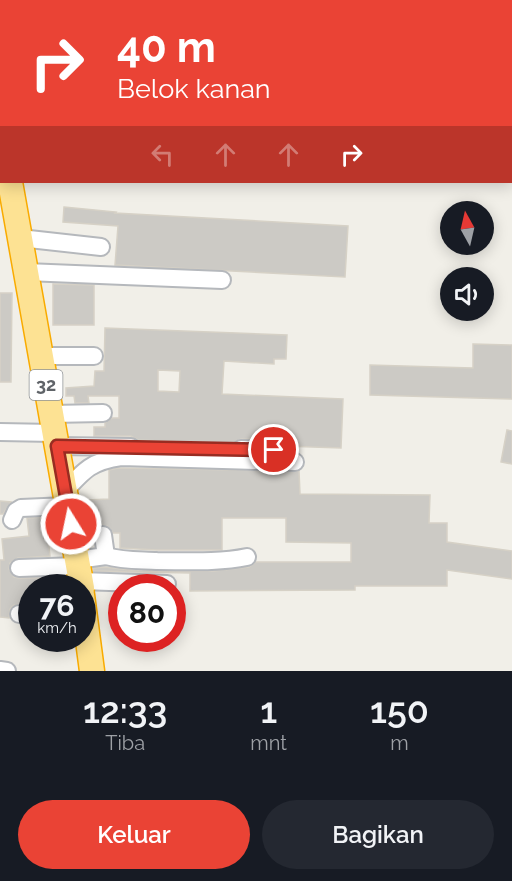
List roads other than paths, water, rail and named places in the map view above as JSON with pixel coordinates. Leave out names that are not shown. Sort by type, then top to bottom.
[{"type":"highway","name":"32","points":[[10,183],[79,574]]},
{"type":"highway","name":"32","points":[[90,652],[92,671]]},
{"type":"street","points":[[20,238],[102,247]]},
{"type":"street","points":[[26,272],[222,280]]},
{"type":"street","points":[[41,356],[94,356]]},
{"type":"street","points":[[54,431],[103,413]]},
{"type":"street","points":[[0,432],[54,431],[274,450]]},
{"type":"street","points":[[12,520],[16,511],[21,508],[66,499],[90,465],[103,459],[121,457],[295,462]]},
{"type":"street","points":[[91,574],[106,556],[103,535]]},
{"type":"street","points":[[106,556],[118,560],[177,561],[230,561],[247,557]]},
{"type":"street","points":[[19,568],[39,574]]},
{"type":"street","points":[[0,670],[7,671]]}]
